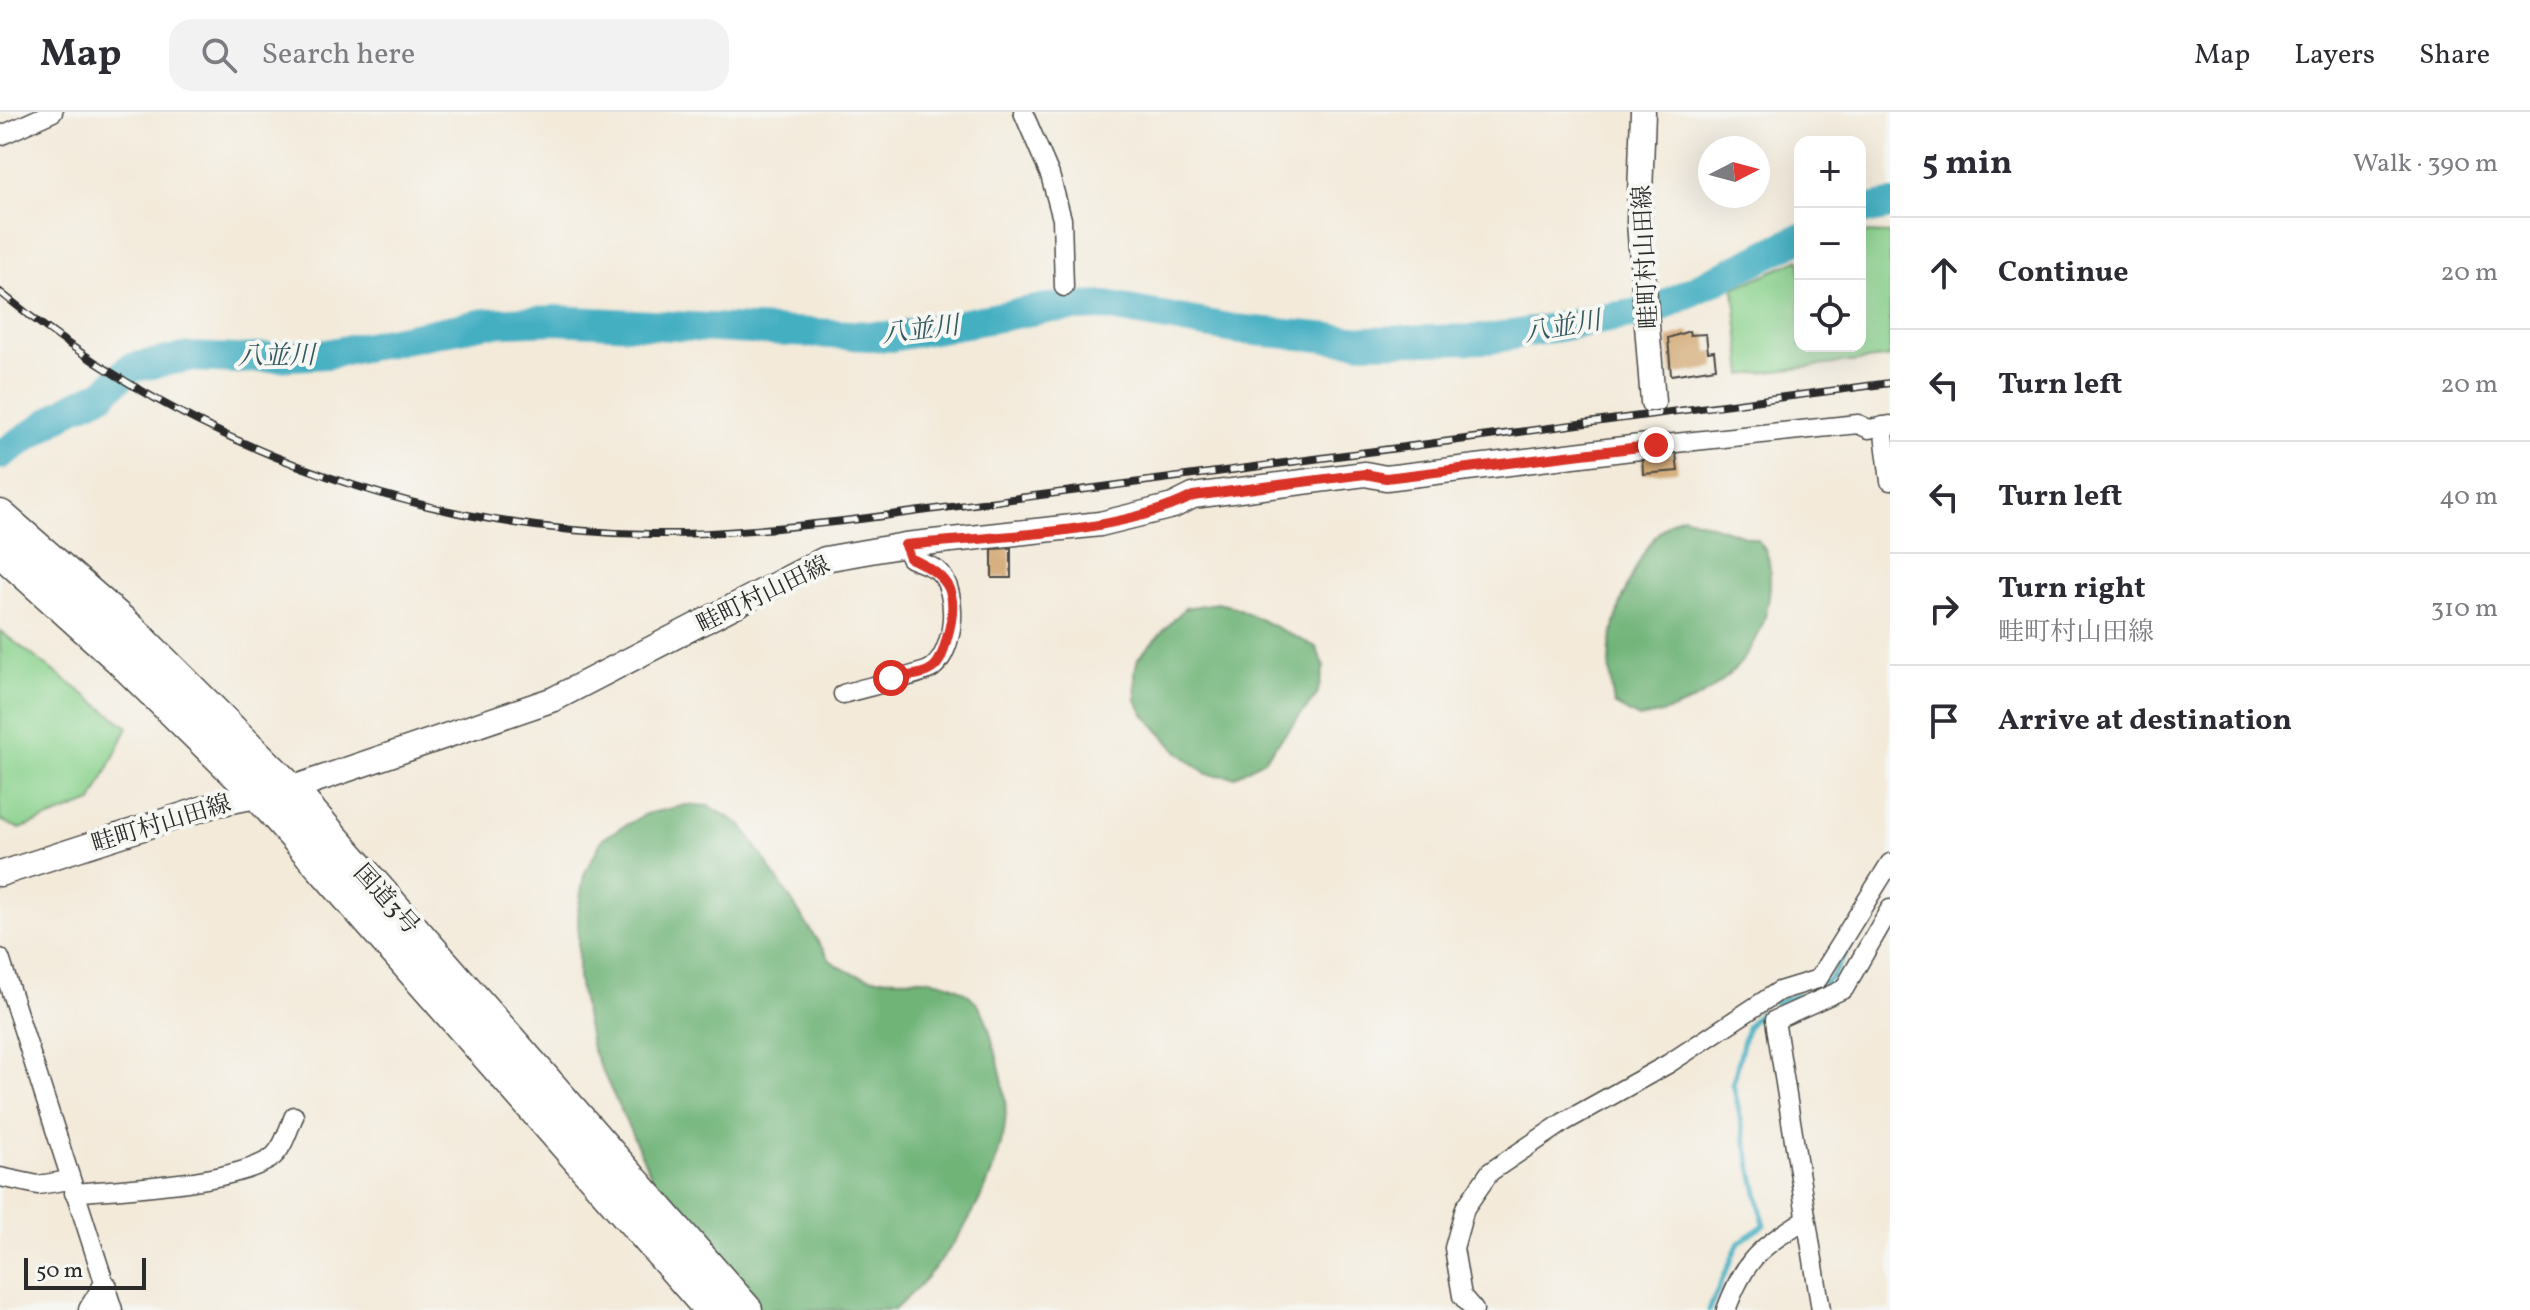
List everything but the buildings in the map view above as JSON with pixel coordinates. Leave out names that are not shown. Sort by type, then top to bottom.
[{"type":"highway","name":"国道3号","points":[[0,516],[132,631],[290,789],[746,1310]]},
{"type":"highway","name":"国道3号","points":[[0,550],[119,658],[258,794],[711,1310]]},
{"type":"main road","name":"畦町村山田線","points":[[1643,112],[1639,222],[1653,402]]},
{"type":"main road","name":"畦町村山田線","points":[[0,874],[217,804],[290,789],[554,699],[825,559],[905,545],[1100,524],[1173,506],[1193,496],[1365,474],[1386,478],[1656,445]]},
{"type":"main road","points":[[91,1310],[109,1298]]},
{"type":"street","points":[[0,136],[53,112]]},
{"type":"street","points":[[1023,112],[1050,175],[1062,219],[1064,287]]},
{"type":"street","points":[[1656,445],[1858,424],[1869,429],[1886,426],[1890,481]]},
{"type":"street","points":[[843,694],[926,672],[942,657],[954,612],[948,584],[937,570],[910,558],[905,545]]},
{"type":"street","points":[[1474,1310],[1462,1296],[1454,1248],[1465,1208],[1490,1172],[1575,1115],[1668,1064],[1779,991],[1818,979],[1890,863]]},
{"type":"street","points":[[1821,1310],[1775,1020],[1844,989],[1890,909]]},
{"type":"street","points":[[0,958],[109,1298]]},
{"type":"street","points":[[1770,998],[1782,1016]]},
{"type":"street","points":[[0,1177],[38,1185],[72,1187],[191,1181],[246,1168],[271,1158],[283,1142],[294,1116]]},
{"type":"street","points":[[1726,1310],[1739,1275],[1762,1247],[1806,1219]]},
{"type":"green space","points":[[1866,233],[1890,234],[1890,357],[1743,375],[1734,288],[1794,262],[1794,352],[1866,352]]},
{"type":"green space","points":[[1683,516],[1757,540],[1762,545],[1770,566],[1766,611],[1758,635],[1729,675],[1688,703],[1639,718],[1614,704],[1609,664],[1611,641],[1627,588],[1645,551],[1669,523]]},
{"type":"green space","points":[[1217,603],[1235,607],[1316,647],[1324,666],[1317,695],[1264,760],[1234,777],[1207,774],[1177,751],[1144,714],[1136,700],[1138,658],[1185,608]]},
{"type":"green space","points":[[0,631],[128,727],[92,802],[20,829],[0,820]]},
{"type":"green space","points":[[686,805],[709,806],[742,825],[830,960],[847,971],[864,976],[947,983],[970,996],[984,1015],[1000,1067],[1005,1099],[1004,1131],[997,1156],[976,1206],[948,1252],[894,1310],[714,1310],[592,1049],[578,980],[578,911],[584,875],[603,838],[646,814]]},
{"type":"waterway","name":"八並川","points":[[1866,210],[1890,205]]},
{"type":"waterway","name":"八並川","points":[[0,455],[73,407],[104,393],[130,368],[189,357],[238,359],[327,354],[485,323],[555,320],[891,337],[1047,308],[1106,306],[1234,329],[1363,341],[1490,339],[1654,310],[1794,241]]},
{"type":"waterway","points":[[1823,984],[1831,978],[1861,926]]},
{"type":"waterway","points":[[1775,1003],[1799,994]]},
{"type":"waterway","points":[[1709,1310],[1739,1242],[1764,1225],[1733,1084],[1747,1027],[1760,1013]]},
{"type":"railway","points":[[0,292],[70,345],[145,393],[223,434],[304,468],[388,496],[474,516],[561,529],[650,534],[729,532],[860,519],[1890,383]]},
{"type":"route","points":[[891,678],[926,672],[935,666],[942,657],[954,612],[948,584],[937,570],[910,558],[905,545],[1100,524],[1173,506],[1193,496],[1365,474],[1386,478],[1656,445]]}]
